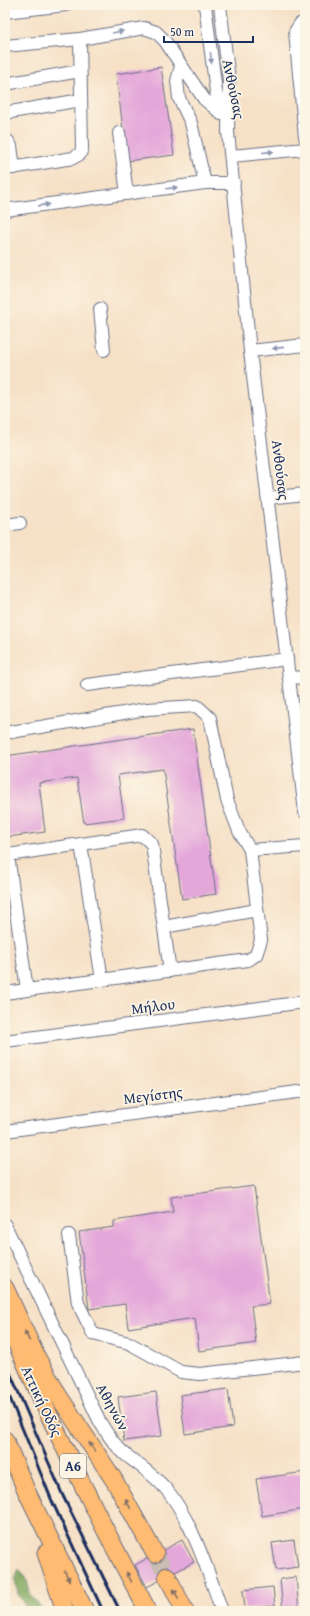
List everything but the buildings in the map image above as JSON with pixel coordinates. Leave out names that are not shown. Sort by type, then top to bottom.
[{"type":"highway","points":[[5,1288],[36,1356],[54,1388],[114,1480],[155,1554]]},
{"type":"highway","name":"Αττική Οδός","points":[[5,1317],[76,1474],[148,1611]]},
{"type":"highway","points":[[5,1440],[26,1490],[85,1611]]},
{"type":"highway","points":[[26,1490],[65,1611]]},
{"type":"highway","points":[[167,1576],[185,1611]]},
{"type":"street","points":[[5,12],[66,5]]},
{"type":"street","name":"Ανθούσας","points":[[205,5],[215,86],[221,113],[228,132]]},
{"type":"street","name":"Ανθούσας","points":[[220,5],[229,73],[228,132],[250,351],[289,677],[300,732],[305,812]]},
{"type":"street","points":[[305,22],[300,24],[295,32],[305,137]]},
{"type":"street","points":[[5,46],[80,38],[144,28],[156,32],[165,41],[204,99],[221,113]]},
{"type":"street","points":[[5,140],[8,141],[11,146],[9,169],[73,158],[80,154],[82,149],[80,38]]},
{"type":"street","points":[[182,66],[177,81],[179,98],[191,123],[205,183]]},
{"type":"street","points":[[5,84],[80,71]]},
{"type":"street","points":[[5,113],[81,100]]},
{"type":"street","points":[[119,133],[127,194]]},
{"type":"street","points":[[231,156],[305,149]]},
{"type":"street","points":[[5,210],[205,183],[234,184]]},
{"type":"street","points":[[100,309],[104,350]]},
{"type":"street","points":[[250,351],[305,345]]},
{"type":"street","points":[[268,498],[305,494]]},
{"type":"street","points":[[5,525],[20,523]]},
{"type":"street","points":[[87,685],[287,659]]},
{"type":"street","points":[[289,677],[305,678]]},
{"type":"street","points":[[5,733],[147,709],[197,706],[210,718],[228,800],[240,831],[250,850],[261,940],[256,955],[248,960],[5,993]]},
{"type":"street","points":[[27,990],[6,854],[142,835],[152,844],[170,970]]},
{"type":"street","points":[[81,844],[102,980]]},
{"type":"street","points":[[250,850],[305,846]]},
{"type":"street","points":[[164,927],[257,910]]},
{"type":"street","name":"Μήλου","points":[[5,1040],[305,1002]]},
{"type":"street","name":"Μεγίστης","points":[[5,1130],[305,1091]]},
{"type":"street","name":"Αθηνών","points":[[5,1225],[100,1422],[111,1440],[126,1455],[166,1488],[178,1506],[208,1571],[222,1611]]},
{"type":"street","points":[[69,1235],[78,1304],[93,1334],[129,1343],[181,1372],[200,1374],[305,1362]]},
{"type":"green space","points":[[19,1569],[27,1581],[31,1596],[43,1611],[28,1611],[18,1594],[15,1580]]},
{"type":"tunnel","points":[[155,1554],[167,1576]]},
{"type":"railway","points":[[5,1361],[63,1496],[120,1611]]},
{"type":"railway","points":[[5,1386],[52,1501],[103,1611]]}]
